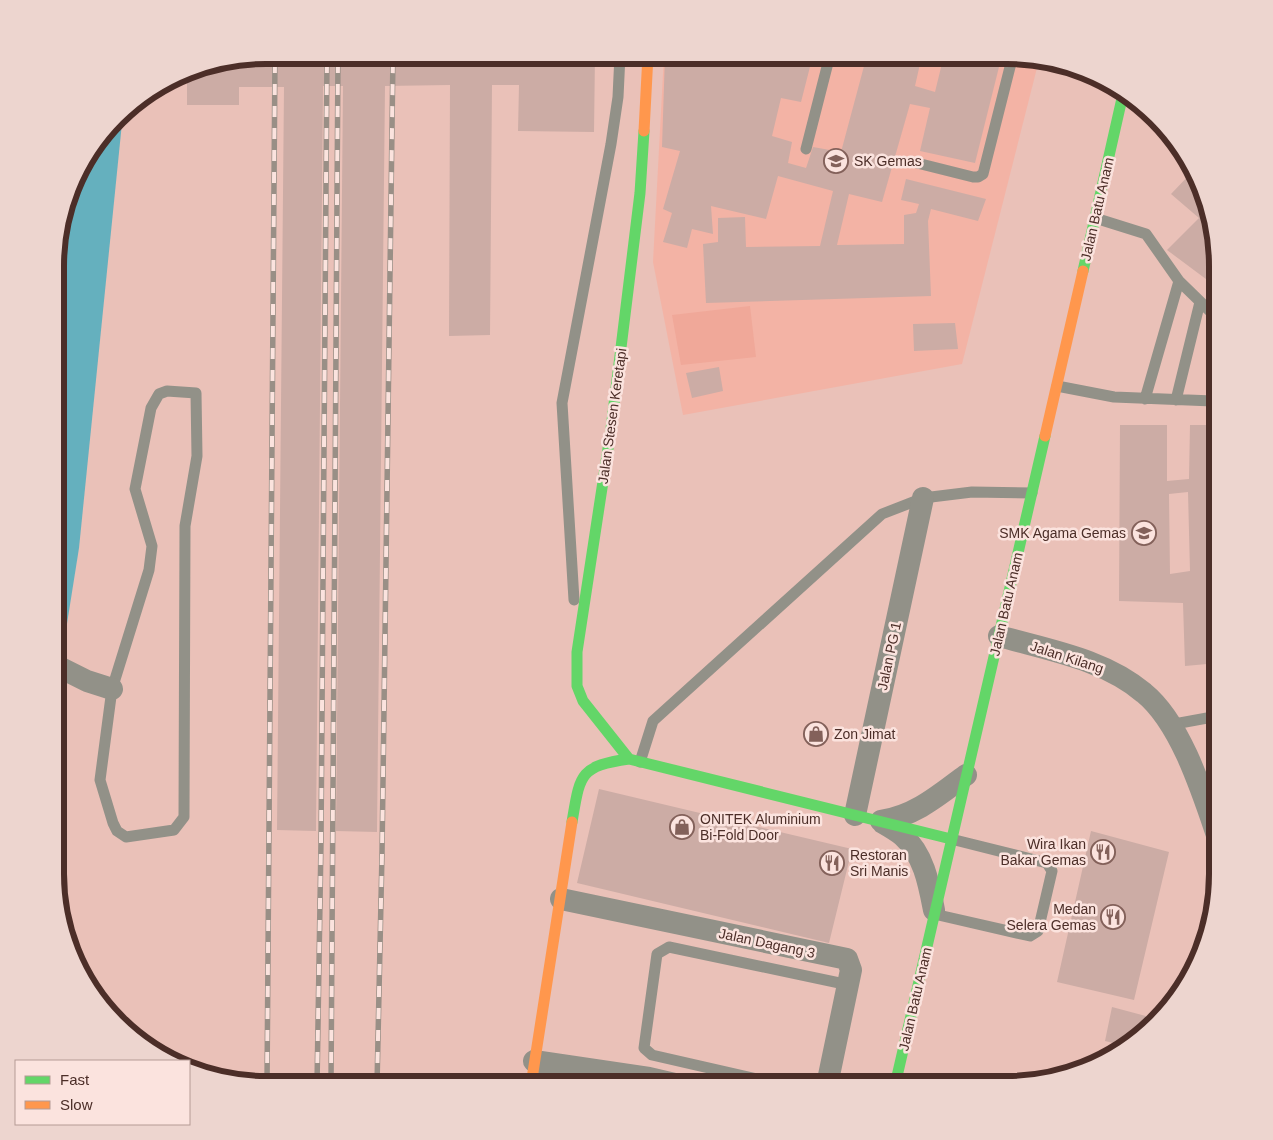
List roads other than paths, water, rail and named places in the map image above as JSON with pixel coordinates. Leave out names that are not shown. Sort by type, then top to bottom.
[{"type":"main road","name":"Jalan Stesen Keretapi","points":[[634,761],[582,701],[577,686],[577,652],[611,429],[640,193],[647,64]]},
{"type":"main road","name":"Jalan Batu Anam","points":[[897,1076],[1122,100]]},
{"type":"main road","points":[[532,1076],[578,785],[592,767],[606,762],[634,761],[951,839]]},
{"type":"street","name":"Jalan PG 1","points":[[855,815],[923,498]]},
{"type":"street","name":"Jalan Kilang","points":[[999,636],[1077,658],[1126,680],[1144,693],[1159,709],[1207,777]]},
{"type":"street","points":[[64,669],[112,690]]},
{"type":"street","points":[[881,821],[898,819],[921,808],[966,775]]},
{"type":"street","points":[[881,821],[904,837],[922,862],[934,914]]},
{"type":"street","name":"Jalan Dagang 3","points":[[561,899],[847,959],[851,970],[849,985],[829,1076]]},
{"type":"street","points":[[534,1061],[620,1076]]},
{"type":"lane","points":[[577,652],[562,403],[611,144],[618,98],[620,64]]},
{"type":"lane","points":[[806,149],[828,64]]},
{"type":"lane","points":[[917,163],[973,177],[983,174],[1011,64]]},
{"type":"lane","points":[[1095,218],[1146,234],[1179,281],[1209,310]]},
{"type":"lane","points":[[1145,399],[1179,281]]},
{"type":"lane","points":[[1176,400],[1200,302]]},
{"type":"lane","points":[[1057,386],[1114,398],[1209,401]]},
{"type":"lane","points":[[167,391],[196,393],[197,456],[185,526],[184,818],[174,830],[126,837],[117,832],[113,823],[100,780],[112,690],[149,570],[152,546],[135,489],[151,408],[159,394],[167,391]]},
{"type":"lane","points":[[634,761],[653,721],[882,514],[923,498],[972,492],[1032,493]]},
{"type":"lane","points":[[1169,724],[1209,717]]},
{"type":"lane","points":[[934,914],[1030,936],[1038,931],[1040,923],[1052,870],[1047,863],[951,839]]},
{"type":"lane","points":[[744,1076],[652,1055],[644,1048],[657,954],[669,947],[849,985]]},
{"type":"water","points":[[122,124],[79,548],[64,643],[65,240],[74,201],[79,189],[98,154]]},
{"type":"railway","points":[[267,1076],[275,64]]},
{"type":"railway","points":[[317,1076],[321,842],[327,64]]},
{"type":"railway","points":[[331,1076],[338,64]]},
{"type":"railway","points":[[377,1076],[393,64]]},
{"type":"place","name":"SK Gemas","points":[[836,161]]},
{"type":"place","name":"SMK Agama Gemas","points":[[1144,533]]},
{"type":"place","name":"Zon Jimat","points":[[816,734]]},
{"type":"place","name":"ONITEK Aluminium Bi-Fold Door","points":[[682,827]]},
{"type":"place","name":"Wira Ikan Bakar Gemas","points":[[1103,852]]},
{"type":"place","name":"Restoran Sri Manis","points":[[832,863]]},
{"type":"place","name":"Medan Selera Gemas","points":[[1113,917]]}]
